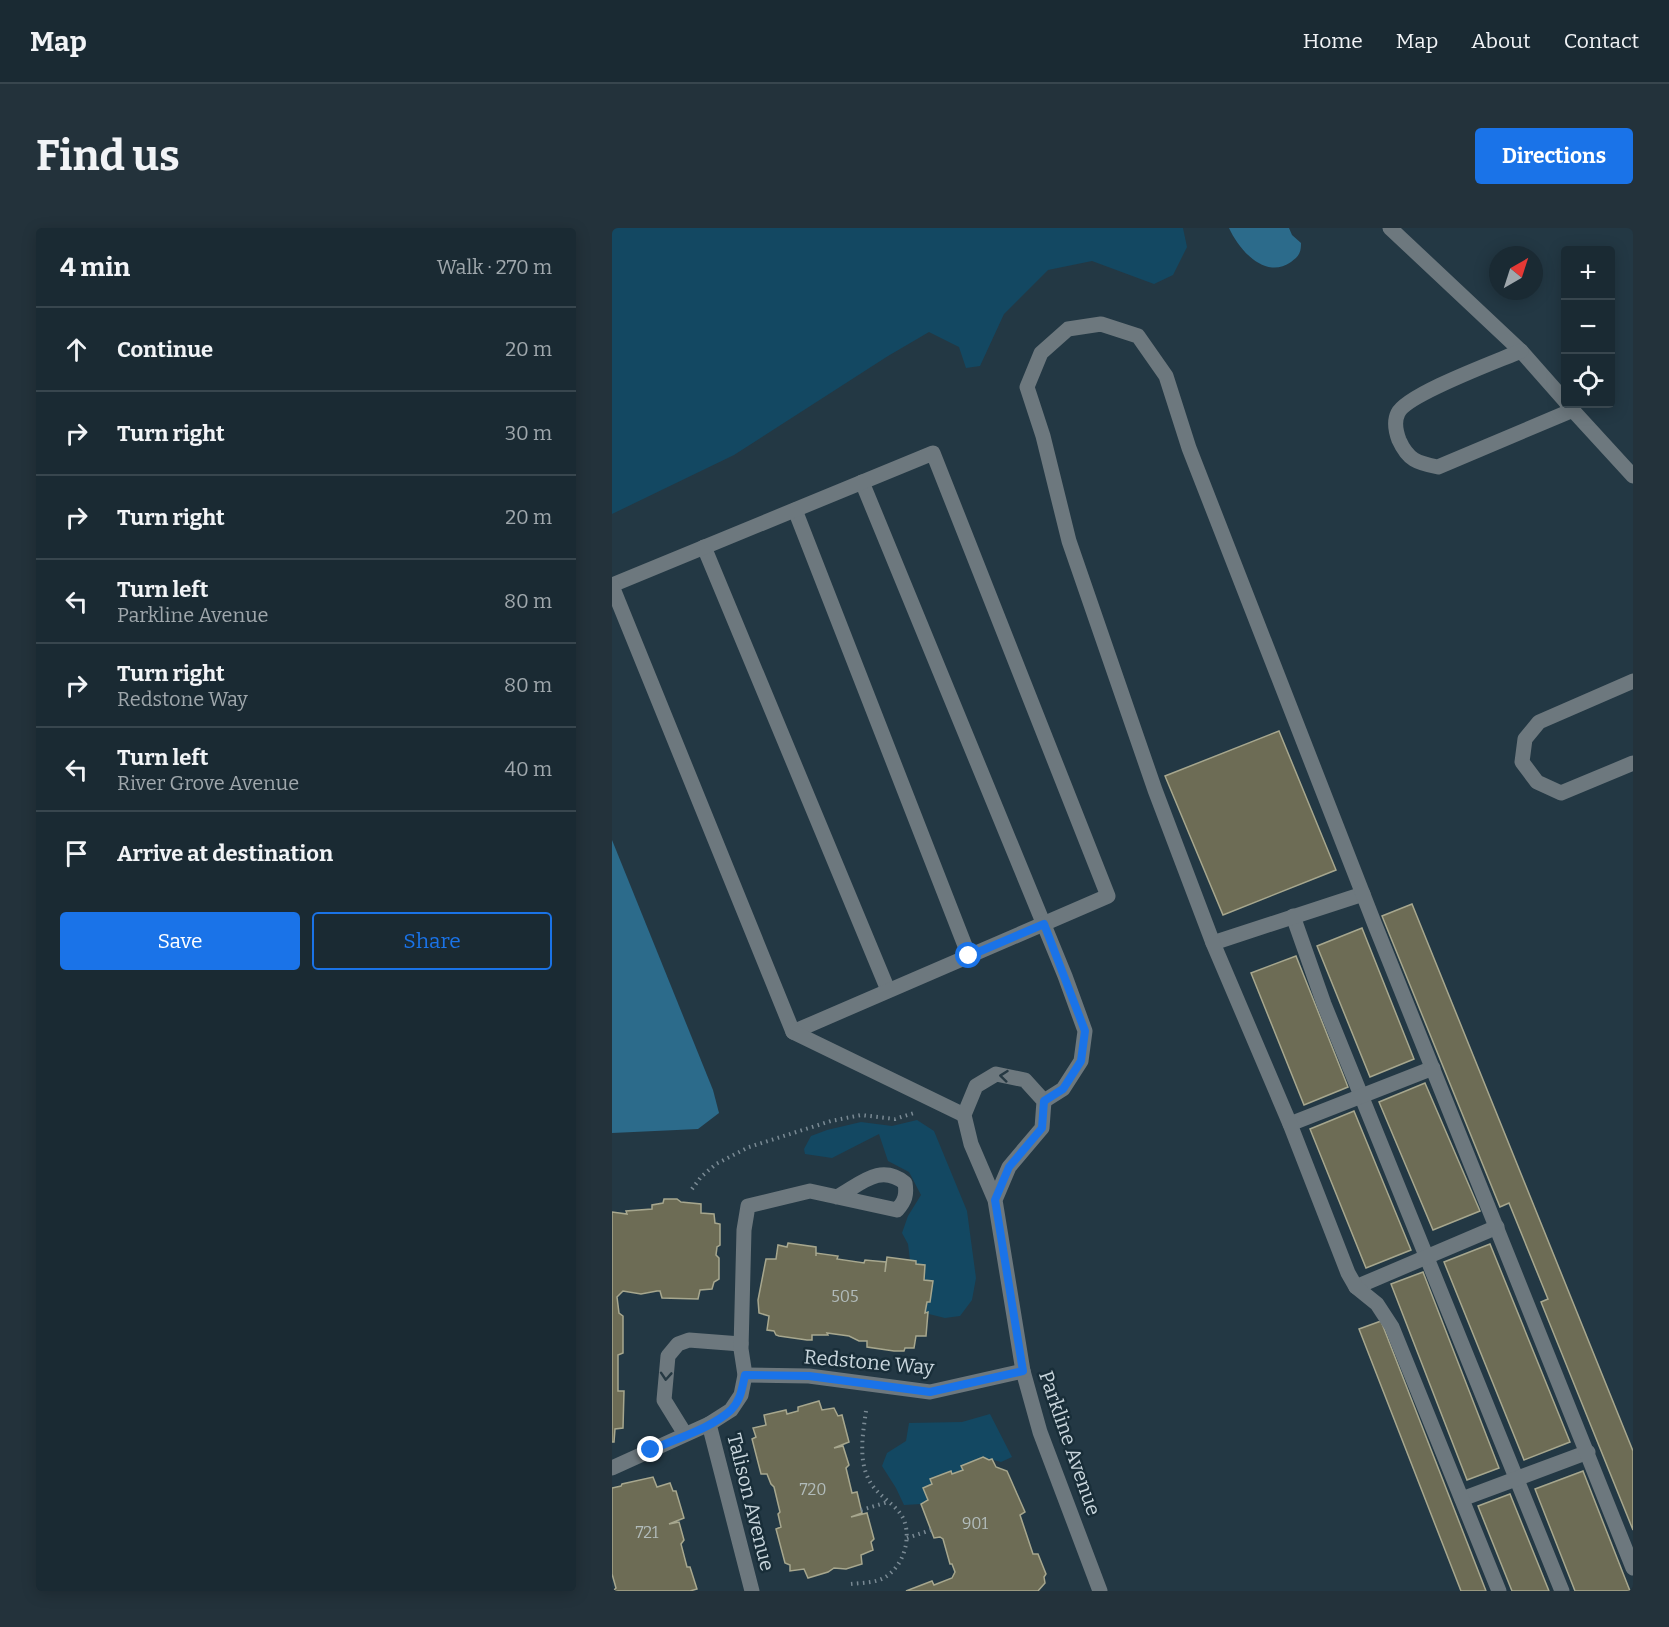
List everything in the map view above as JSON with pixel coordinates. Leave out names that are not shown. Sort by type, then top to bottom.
[{"type":"street","points":[[1390,228],[1521,351],[1561,397]]},
{"type":"street","points":[[1499,1591],[1392,1327],[1377,1304],[1356,1287],[1213,943],[1155,790],[1069,542],[1043,436],[1027,387],[1041,353],[1068,329],[1101,324],[1138,336],[1166,376],[1189,448],[1633,1568]]},
{"type":"street","points":[[1521,351],[1414,398],[1398,413],[1395,431],[1404,452],[1418,463],[1438,467],[1562,408]]},
{"type":"street","points":[[1571,408],[1633,476]]},
{"type":"street","points":[[793,1032],[1108,896],[933,453],[612,586],[793,1032],[964,1115],[976,1086],[996,1074],[1026,1080],[1044,1101],[1042,1128],[1009,1167],[995,1200]]},
{"type":"street","points":[[862,482],[1044,924],[1085,1031],[1081,1061],[1063,1089],[1044,1101]]},
{"type":"street","points":[[795,510],[969,956]]},
{"type":"street","points":[[704,547],[888,990]]},
{"type":"street","points":[[1633,681],[1539,722],[1525,739],[1522,762],[1537,782],[1561,793],[1633,763]]},
{"type":"street","points":[[1213,943],[1364,894]]},
{"type":"street","points":[[1293,916],[1321,994],[1562,1591]]},
{"type":"street","points":[[1290,1124],[1433,1068]]},
{"type":"street","name":"Parkline Avenue","points":[[964,1115],[971,1144],[995,1200],[1023,1371],[1040,1432],[1100,1591]]},
{"type":"street","points":[[612,1467],[709,1424],[731,1410],[741,1395],[745,1375],[741,1344],[744,1230],[748,1206],[810,1191],[837,1197],[897,1210],[904,1203],[907,1192],[905,1183],[897,1176],[888,1173],[878,1174],[837,1197]]},
{"type":"street","points":[[1356,1287],[1426,1255],[1497,1227]]},
{"type":"street","points":[[685,1434],[664,1400],[668,1356],[678,1344],[689,1340],[741,1344]]},
{"type":"street","name":"Redstone Way","points":[[745,1375],[809,1376],[930,1392],[1023,1371]]},
{"type":"street","name":"Talison Avenue","points":[[709,1424],[752,1591]]},
{"type":"street","points":[[1462,1499],[1588,1452]]},
{"type":"path","points":[[692,1189],[701,1177],[716,1164],[749,1147],[831,1121],[861,1115],[895,1119],[916,1112]]},
{"type":"path","points":[[851,1584],[880,1580],[895,1569],[903,1554],[907,1532],[902,1516],[868,1479],[863,1461],[862,1435],[866,1411]]},
{"type":"path","points":[[861,1510],[889,1502]]},
{"type":"path","points":[[906,1539],[931,1530]]},
{"type":"shaded area","points":[[612,228],[1183,228],[1187,247],[1173,275],[1154,284],[1092,261],[1048,270],[1004,314],[980,366],[966,368],[959,347],[929,332],[734,455],[612,514]]},
{"type":"shaded area","points":[[1229,228],[1289,228],[1292,235],[1301,243],[1300,252],[1294,260],[1281,267],[1263,265],[1246,253]]},
{"type":"shaded area","points":[[612,840],[713,1090],[719,1113],[698,1129],[612,1133]]},
{"type":"shaded area","points":[[917,1120],[934,1131],[967,1211],[976,1278],[972,1300],[960,1316],[945,1318],[925,1313],[927,1302],[930,1302],[933,1281],[924,1280],[925,1266],[910,1260],[908,1244],[902,1233],[908,1216],[921,1195],[909,1172],[888,1161],[879,1134],[832,1158],[805,1154],[804,1149],[811,1136],[827,1130],[861,1122],[892,1126]]},
{"type":"shaded area","points":[[990,1414],[1012,1457],[1001,1462],[982,1457],[962,1466],[963,1470],[952,1474],[950,1471],[930,1478],[932,1484],[923,1488],[928,1500],[921,1504],[904,1505],[882,1466],[887,1453],[906,1441],[909,1423],[962,1422]]},
{"type":"building","points":[[1279,731],[1336,870],[1223,915],[1165,776]]},
{"type":"building","points":[[1412,904],[1633,1451],[1633,1530],[1541,1302],[1548,1299],[1509,1203],[1500,1207],[1382,916]]},
{"type":"building","points":[[1362,928],[1414,1059],[1370,1077],[1317,946]]},
{"type":"building","points":[[1296,956],[1348,1087],[1304,1105],[1251,973]]},
{"type":"building","points":[[1425,1083],[1480,1211],[1433,1230],[1379,1102]]},
{"type":"building","points":[[1354,1111],[1411,1250],[1366,1268],[1310,1129]]},
{"type":"building","points":[[664,1199],[701,1204],[701,1213],[714,1214],[715,1223],[720,1224],[720,1245],[717,1247],[716,1255],[719,1258],[719,1279],[714,1282],[712,1289],[700,1290],[698,1299],[662,1298],[660,1291],[641,1294],[623,1291],[617,1297],[619,1313],[623,1316],[623,1353],[618,1355],[618,1391],[624,1391],[623,1428],[615,1429],[614,1442],[612,1442],[612,1212],[627,1214],[626,1211],[652,1209],[652,1205],[663,1203]]},
{"type":"building","points":[[788,1243],[816,1247],[816,1253],[838,1256],[837,1259],[864,1263],[865,1260],[886,1262],[885,1272],[887,1257],[916,1261],[916,1264],[925,1265],[924,1280],[933,1281],[930,1302],[927,1302],[925,1313],[928,1312],[926,1336],[916,1336],[914,1348],[894,1351],[867,1347],[867,1341],[859,1341],[849,1336],[827,1333],[828,1335],[812,1335],[812,1340],[807,1340],[779,1336],[774,1331],[767,1330],[769,1316],[759,1313],[758,1300],[766,1259],[776,1259],[778,1245],[787,1247]]},
{"type":"building","points":[[1490,1244],[1570,1442],[1524,1460],[1444,1262]]},
{"type":"building","points":[[1423,1272],[1499,1468],[1467,1480],[1391,1284]]},
{"type":"building","points":[[1381,1321],[1486,1591],[1461,1591],[1359,1329]]},
{"type":"building","points":[[819,1401],[822,1410],[834,1408],[838,1416],[842,1415],[849,1442],[834,1448],[843,1446],[849,1465],[846,1468],[852,1493],[857,1492],[862,1513],[851,1517],[867,1513],[874,1539],[871,1542],[873,1550],[861,1555],[862,1564],[846,1569],[834,1568],[808,1578],[804,1569],[790,1571],[790,1565],[785,1563],[776,1529],[781,1527],[774,1487],[767,1474],[761,1474],[752,1439],[756,1437],[753,1428],[766,1425],[764,1415],[786,1410],[787,1414],[798,1411],[798,1407]]},
{"type":"building","points":[[983,1457],[992,1459],[996,1467],[1007,1471],[1025,1512],[1020,1515],[1033,1554],[1038,1554],[1046,1574],[1045,1583],[1038,1591],[906,1591],[932,1581],[934,1585],[952,1578],[955,1572],[950,1564],[943,1539],[934,1538],[921,1504],[928,1500],[923,1488],[932,1484],[930,1479],[951,1471],[952,1474],[963,1470],[961,1466]]},
{"type":"building","points":[[1583,1471],[1630,1591],[1575,1591],[1535,1489]]},
{"type":"building","points":[[653,1477],[657,1487],[670,1483],[673,1491],[676,1491],[684,1518],[669,1524],[679,1522],[684,1540],[681,1544],[687,1567],[690,1567],[697,1589],[690,1591],[613,1591],[616,1588],[612,1574],[612,1488]]},
{"type":"building","points":[[1510,1494],[1549,1591],[1512,1591],[1478,1506]]},
{"type":"route","points":[[651,1450],[709,1424],[731,1410],[741,1395],[745,1375],[809,1376],[930,1392],[1023,1371],[995,1200],[1009,1167],[1042,1128],[1044,1101],[1063,1089],[1081,1061],[1085,1031],[1044,924],[969,956]]}]
